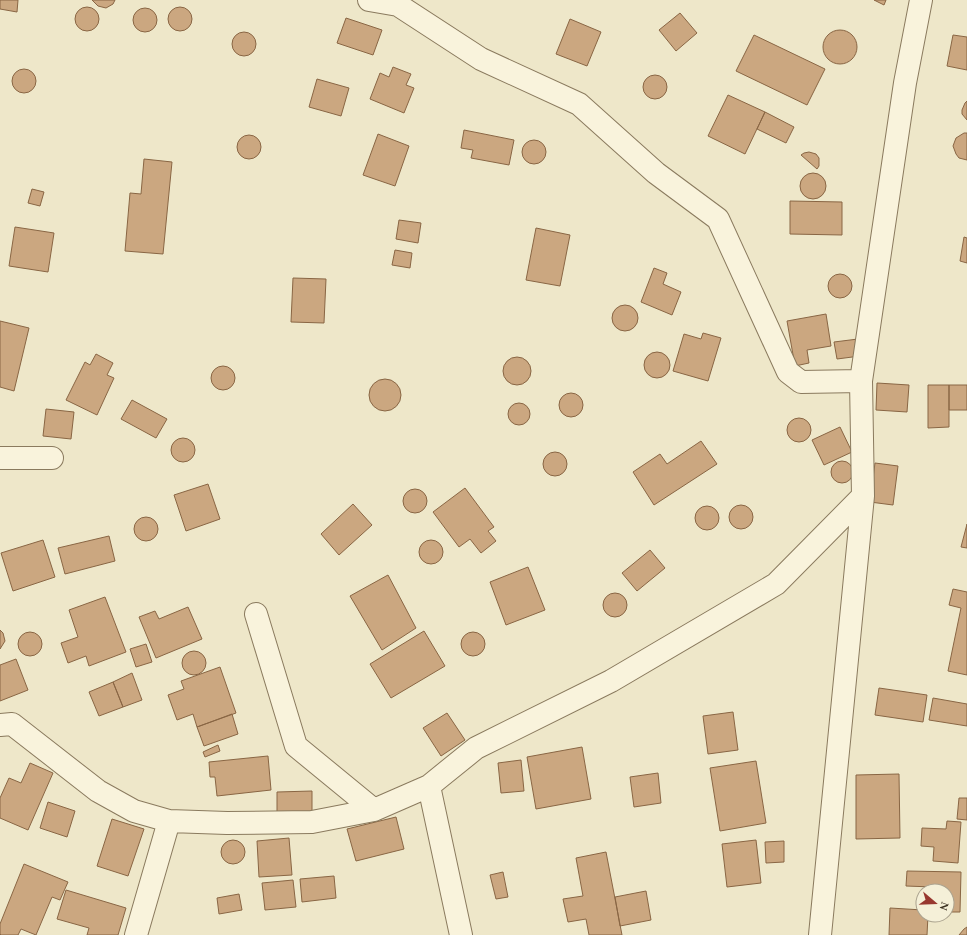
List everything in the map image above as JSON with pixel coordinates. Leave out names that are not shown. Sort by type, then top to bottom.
[{"type":"street","points":[[369,0],[398,5],[481,59],[579,104],[656,173],[718,219],[788,372],[801,382],[861,382]]},
{"type":"street","points":[[820,935],[864,496],[861,382],[905,83],[921,0]]},
{"type":"street","points":[[0,458],[52,458]]},
{"type":"street","points":[[0,725],[12,724],[98,791],[134,811],[169,821],[227,823],[312,822],[374,810],[429,786],[476,748],[611,681],[776,584],[864,496]]},
{"type":"street","points":[[256,614],[296,746],[374,810]]},
{"type":"street","points":[[429,786],[461,935]]},
{"type":"street","points":[[136,935],[169,821]]},
{"type":"building","points":[[0,0],[18,0],[17,12],[0,9]]},
{"type":"building","points":[[92,0],[115,0],[113,4],[106,8],[98,6]]},
{"type":"building","points":[[874,0],[886,0],[884,5]]},
{"type":"building","points":[[87,7],[92,8],[98,14],[98,24],[92,30],[87,31],[82,30],[76,24],[75,19],[76,14],[82,8]]},
{"type":"building","points":[[180,7],[189,10],[192,19],[189,28],[180,31],[171,28],[168,19],[171,10]]},
{"type":"building","points":[[145,8],[154,11],[157,20],[154,29],[145,32],[136,29],[133,20],[136,11]]},
{"type":"building","points":[[680,13],[697,33],[676,51],[659,30]]},
{"type":"building","points":[[346,18],[382,30],[373,55],[337,43]]},
{"type":"building","points":[[570,19],[601,32],[587,66],[556,54]]},
{"type":"building","points":[[840,30],[852,35],[857,47],[852,59],[840,64],[828,59],[823,47],[828,35]]},
{"type":"building","points":[[244,32],[253,35],[256,44],[253,53],[244,56],[235,53],[232,44],[235,35]]},
{"type":"building","points":[[754,35],[825,69],[807,105],[736,71]]},
{"type":"building","points":[[953,35],[967,37],[967,70],[947,66]]},
{"type":"building","points":[[393,67],[411,74],[406,85],[414,88],[404,113],[370,99],[380,73],[389,77]]},
{"type":"building","points":[[24,69],[29,70],[35,76],[35,86],[29,92],[24,93],[19,92],[13,86],[12,81],[13,76],[19,70]]},
{"type":"building","points":[[655,75],[663,79],[667,87],[663,95],[655,99],[647,95],[643,87],[647,79]]},
{"type":"building","points":[[317,79],[349,88],[341,116],[309,107]]},
{"type":"building","points":[[728,95],[765,112],[745,154],[708,136]]},
{"type":"building","points":[[967,101],[967,120],[962,114],[962,110]]},
{"type":"building","points":[[765,112],[794,127],[786,143],[757,129]]},
{"type":"building","points":[[464,130],[514,140],[509,165],[471,158],[473,150],[461,148]]},
{"type":"building","points":[[964,133],[967,133],[967,160],[959,158],[953,146],[956,138]]},
{"type":"building","points":[[378,134],[409,146],[395,186],[363,175]]},
{"type":"building","points":[[249,135],[254,136],[260,142],[260,152],[254,158],[249,159],[244,158],[238,152],[237,147],[238,142],[244,136]]},
{"type":"building","points":[[534,140],[543,143],[546,152],[543,161],[534,164],[525,161],[522,152],[525,143]]},
{"type":"building","points":[[809,152],[816,154],[819,158],[819,166],[817,169],[801,155]]},
{"type":"building","points":[[144,159],[172,162],[163,254],[125,251],[130,193],[141,194]]},
{"type":"building","points":[[813,173],[822,177],[826,186],[822,195],[813,199],[804,195],[800,186],[804,177]]},
{"type":"building","points":[[32,189],[44,192],[40,206],[28,203]]},
{"type":"building","points":[[790,201],[842,202],[842,235],[790,234]]},
{"type":"building","points":[[399,220],[421,223],[418,243],[396,239]]},
{"type":"building","points":[[15,227],[54,233],[48,272],[9,266]]},
{"type":"building","points":[[536,228],[570,235],[560,286],[526,280]]},
{"type":"building","points":[[964,237],[967,238],[967,263],[960,261]]},
{"type":"building","points":[[395,250],[412,253],[410,268],[392,265]]},
{"type":"building","points":[[654,268],[667,273],[663,284],[681,292],[672,315],[641,302]]},
{"type":"building","points":[[840,274],[848,278],[852,286],[848,294],[840,298],[832,294],[828,286],[832,278]]},
{"type":"building","points":[[293,278],[326,279],[324,323],[291,322]]},
{"type":"building","points":[[625,305],[634,309],[638,318],[634,327],[625,331],[616,327],[612,318],[616,309]]},
{"type":"building","points":[[826,314],[831,346],[807,350],[809,363],[795,366],[787,321]]},
{"type":"building","points":[[0,321],[29,328],[14,391],[0,387]]},
{"type":"building","points":[[703,333],[721,338],[708,381],[673,371],[684,334],[701,339]]},
{"type":"building","points":[[858,339],[860,356],[837,359],[834,342]]},
{"type":"building","points":[[657,352],[666,356],[670,365],[666,374],[657,378],[648,374],[644,365],[648,356]]},
{"type":"building","points":[[96,354],[113,363],[107,375],[114,378],[97,415],[66,400],[85,362],[90,365]]},
{"type":"building","points":[[517,357],[527,361],[531,371],[527,381],[517,385],[507,381],[503,371],[507,361]]},
{"type":"building","points":[[223,366],[232,369],[235,378],[232,387],[223,390],[214,387],[211,378],[214,369]]},
{"type":"building","points":[[382,379],[388,379],[398,386],[401,395],[400,401],[394,408],[388,411],[382,411],[372,404],[369,398],[369,392],[376,382]]},
{"type":"building","points":[[877,383],[909,385],[907,412],[876,410]]},
{"type":"building","points":[[928,385],[949,385],[949,427],[928,428]]},
{"type":"building","points":[[949,385],[967,385],[967,410],[949,410]]},
{"type":"building","points":[[571,393],[579,397],[583,405],[579,413],[571,417],[563,413],[559,405],[563,397]]},
{"type":"building","points":[[132,400],[167,419],[156,438],[121,419]]},
{"type":"building","points":[[519,403],[527,406],[530,414],[527,422],[519,425],[511,422],[508,414],[511,406]]},
{"type":"building","points":[[46,409],[74,412],[71,439],[43,436]]},
{"type":"building","points":[[799,418],[807,422],[811,430],[807,438],[799,442],[791,438],[787,430],[791,422]]},
{"type":"building","points":[[840,427],[852,452],[824,465],[812,440]]},
{"type":"building","points":[[183,438],[188,439],[194,445],[194,455],[188,461],[183,462],[178,461],[172,455],[171,450],[172,445],[178,439]]},
{"type":"building","points":[[701,441],[717,464],[654,505],[633,472],[660,454],[667,464]]},
{"type":"building","points":[[555,452],[563,456],[567,464],[563,472],[555,476],[547,472],[543,464],[547,456]]},
{"type":"building","points":[[838,461],[846,461],[853,468],[853,476],[846,483],[838,483],[831,476],[831,468]]},
{"type":"building","points":[[875,463],[898,466],[893,505],[870,502]]},
{"type":"building","points":[[208,484],[220,519],[186,531],[174,495]]},
{"type":"building","points":[[465,488],[494,527],[488,531],[496,541],[481,553],[470,539],[459,547],[433,512]]},
{"type":"building","points":[[415,489],[420,490],[426,496],[426,506],[420,512],[415,513],[410,512],[404,506],[403,501],[404,496],[410,490]]},
{"type":"building","points":[[353,504],[372,525],[339,555],[321,534]]},
{"type":"building","points":[[741,505],[749,509],[753,517],[749,525],[741,529],[733,525],[729,517],[733,509]]},
{"type":"building","points":[[707,506],[715,510],[719,518],[715,526],[707,530],[699,526],[695,518],[699,510]]},
{"type":"building","points":[[146,517],[151,518],[157,524],[157,534],[151,540],[146,541],[141,540],[135,534],[134,529],[135,524],[141,518]]},
{"type":"building","points":[[967,524],[967,548],[961,547]]},
{"type":"building","points":[[109,536],[115,561],[65,574],[58,548]]},
{"type":"building","points":[[43,540],[55,577],[13,591],[1,553]]},
{"type":"building","points":[[431,540],[439,544],[443,552],[439,560],[431,564],[423,560],[419,552],[423,544]]},
{"type":"building","points":[[650,550],[665,568],[637,591],[622,573]]},
{"type":"building","points":[[528,567],[545,610],[506,625],[490,582]]},
{"type":"building","points":[[388,575],[416,628],[382,650],[350,596]]},
{"type":"building","points":[[953,589],[967,592],[967,675],[948,671],[961,608],[949,605]]},
{"type":"building","points":[[615,593],[623,597],[627,605],[623,613],[615,617],[607,613],[603,605],[607,597]]},
{"type":"building","points":[[105,597],[126,652],[89,666],[86,656],[68,663],[61,643],[78,637],[69,610]]},
{"type":"building","points":[[188,607],[202,639],[156,658],[139,617],[155,611],[159,619]]},
{"type":"building","points":[[0,630],[3,633],[5,641],[0,649]]},
{"type":"building","points":[[424,631],[445,666],[391,698],[370,664]]},
{"type":"building","points":[[30,632],[39,635],[42,644],[39,653],[30,656],[21,653],[18,644],[21,635]]},
{"type":"building","points":[[473,632],[481,636],[485,644],[481,652],[473,656],[465,652],[461,644],[465,636]]},
{"type":"building","points":[[146,644],[152,662],[136,667],[130,649]]},
{"type":"building","points":[[194,651],[199,652],[205,658],[205,668],[199,674],[194,675],[189,674],[183,668],[182,663],[183,658],[189,652]]},
{"type":"building","points":[[16,659],[28,690],[0,701],[0,665]]},
{"type":"building","points":[[220,667],[236,713],[197,727],[193,714],[177,720],[168,695],[184,689],[181,681]]},
{"type":"building","points":[[132,673],[142,700],[123,707],[113,682]]},
{"type":"building","points":[[113,682],[123,707],[99,716],[89,692]]},
{"type":"building","points":[[879,688],[927,695],[923,722],[875,715]]},
{"type":"building","points":[[933,698],[967,704],[967,726],[929,720]]},
{"type":"building","points":[[733,712],[738,750],[708,754],[703,716]]},
{"type":"building","points":[[447,713],[465,740],[441,756],[423,728]]},
{"type":"building","points":[[232,714],[238,734],[204,746],[197,727]]},
{"type":"building","points":[[218,745],[220,751],[205,757],[203,752]]},
{"type":"building","points":[[582,747],[591,799],[536,809],[527,757]]},
{"type":"building","points":[[268,756],[271,790],[217,796],[215,777],[210,777],[209,762]]},
{"type":"building","points":[[521,760],[524,791],[501,793],[498,763]]},
{"type":"building","points":[[756,761],[766,823],[720,831],[710,768]]},
{"type":"building","points":[[30,763],[53,773],[28,830],[0,818],[0,798],[9,778],[21,783]]},
{"type":"building","points":[[658,773],[661,803],[634,807],[630,777]]},
{"type":"building","points":[[899,774],[900,838],[856,839],[856,775]]},
{"type":"building","points":[[312,791],[312,815],[277,816],[277,792]]},
{"type":"building","points":[[959,798],[967,798],[967,820],[957,819]]},
{"type":"building","points":[[48,802],[75,811],[67,837],[40,828]]},
{"type":"building","points":[[396,817],[404,849],[356,861],[347,829]]},
{"type":"building","points":[[112,819],[144,829],[128,876],[97,866]]},
{"type":"building","points":[[947,821],[961,822],[958,863],[933,861],[934,847],[921,846],[922,828],[946,829]]},
{"type":"building","points":[[289,838],[292,875],[259,877],[257,841]]},
{"type":"building","points":[[233,840],[242,843],[245,852],[242,861],[233,864],[224,861],[221,852],[224,843]]},
{"type":"building","points":[[756,840],[761,883],[727,887],[722,844]]},
{"type":"building","points":[[784,841],[784,862],[766,863],[765,842]]},
{"type":"building","points":[[606,852],[622,935],[589,935],[586,919],[568,922],[563,899],[583,896],[576,858]]},
{"type":"building","points":[[24,864],[68,882],[60,900],[52,897],[36,935],[21,929],[18,935],[1,935],[0,924]]},
{"type":"building","points":[[907,871],[961,872],[960,912],[955,912],[955,883],[915,883],[915,886],[906,886]]},
{"type":"building","points":[[503,872],[508,897],[496,899],[490,875]]},
{"type":"building","points":[[334,876],[336,898],[302,902],[300,879]]},
{"type":"building","points":[[293,880],[296,907],[265,910],[262,883]]},
{"type":"building","points":[[66,890],[126,908],[118,935],[87,935],[89,928],[57,919]]},
{"type":"building","points":[[646,891],[651,920],[620,926],[615,897]]},
{"type":"building","points":[[239,894],[242,910],[219,914],[217,898]]},
{"type":"building","points":[[890,908],[915,910],[915,923],[928,923],[927,935],[889,935]]},
{"type":"building","points":[[967,927],[967,935],[959,935],[964,929]]}]
